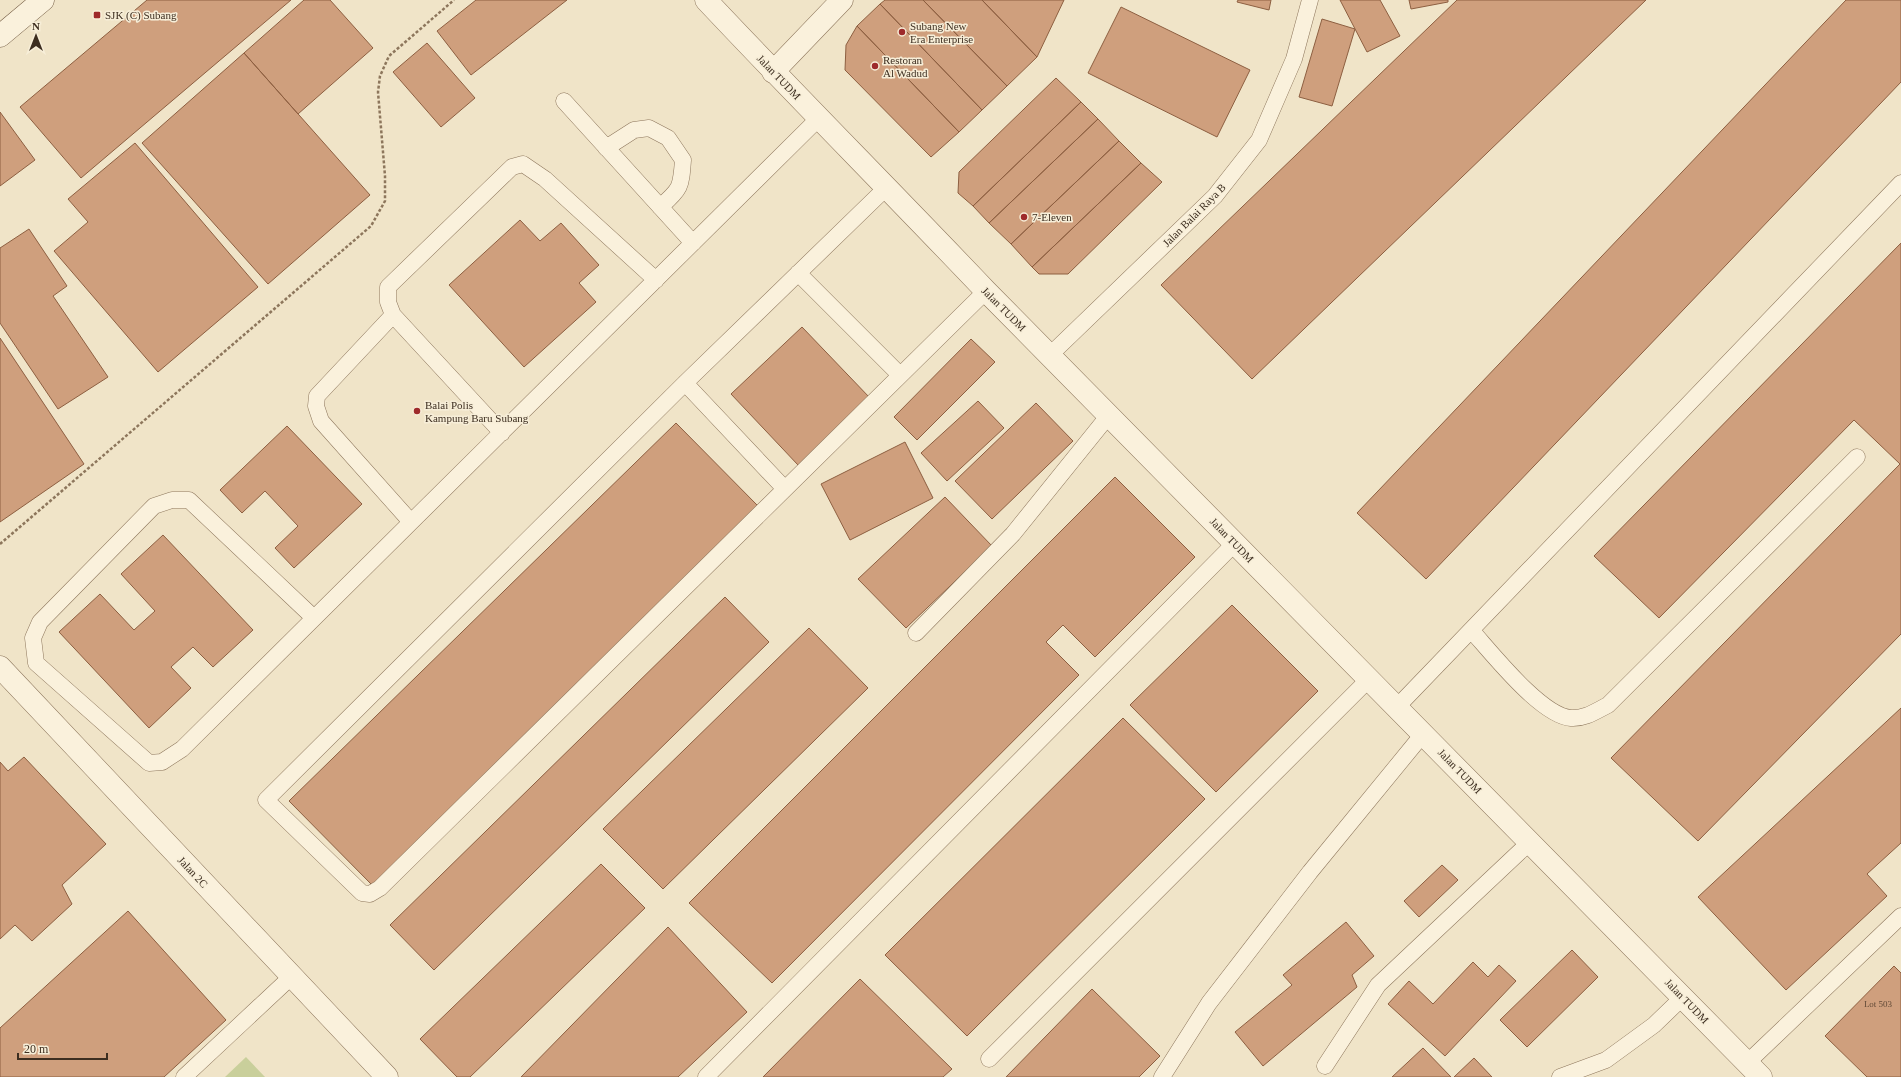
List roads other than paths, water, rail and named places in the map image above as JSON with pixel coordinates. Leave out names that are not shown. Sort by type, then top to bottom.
[{"type":"street","points":[[0,36],[43,0]]},
{"type":"street","name":"Jalan TUDM","points":[[706,0],[773,72],[887,187],[986,291],[1754,1070]]},
{"type":"street","points":[[773,72],[842,0]]},
{"type":"street","name":"Jalan 2C","points":[[0,667],[387,1077]]},
{"type":"lane","name":"Jalan Balai Raya B","points":[[1050,355],[1215,196],[1259,140],[1294,59],[1310,0]]},
{"type":"lane","points":[[564,101],[693,243]]},
{"type":"lane","points":[[314,618],[189,500],[172,500],[154,506],[40,622],[33,638],[36,663],[149,763],[162,762],[182,749],[819,118]]},
{"type":"lane","points":[[606,148],[634,130],[649,128],[668,138],[684,160],[682,184],[676,193],[660,207]]},
{"type":"lane","points":[[502,433],[393,315],[388,302],[388,287],[512,167],[523,164],[545,179],[656,280]]},
{"type":"lane","points":[[1397,707],[1901,183]]},
{"type":"lane","points":[[887,187],[686,383],[266,800],[362,893],[370,894],[380,888],[986,291]]},
{"type":"lane","points":[[798,273],[900,376]]},
{"type":"lane","points":[[393,315],[317,396],[316,406],[321,421],[411,522]]},
{"type":"lane","points":[[686,383],[785,489]]},
{"type":"lane","points":[[916,633],[1013,534],[1109,415]]},
{"type":"lane","points":[[1470,630],[1536,700],[1551,710],[1570,718],[1586,717],[1608,705],[1857,457]]},
{"type":"lane","points":[[706,1077],[1235,543]]},
{"type":"lane","points":[[989,1059],[1369,679]]},
{"type":"lane","points":[[1162,1077],[1209,1003],[1310,872],[1423,734]]},
{"type":"lane","points":[[1325,1066],[1378,985],[1530,842]]},
{"type":"lane","points":[[1754,1070],[1901,916]]},
{"type":"lane","points":[[184,1077],[291,976]]},
{"type":"lane","points":[[1560,1077],[1606,1060],[1654,1025],[1683,997]]},
{"type":"place","name":"SJK (C) Subang","points":[[97,15]]},
{"type":"place","name":"Subang New Era Enterprise","points":[[902,32]]},
{"type":"place","name":"Restoran Al Wadud","points":[[875,66]]},
{"type":"place","name":"7-Eleven","points":[[1024,217]]},
{"type":"place","name":"Balai Polis Kampung Baru Subang","points":[[417,411]]}]
